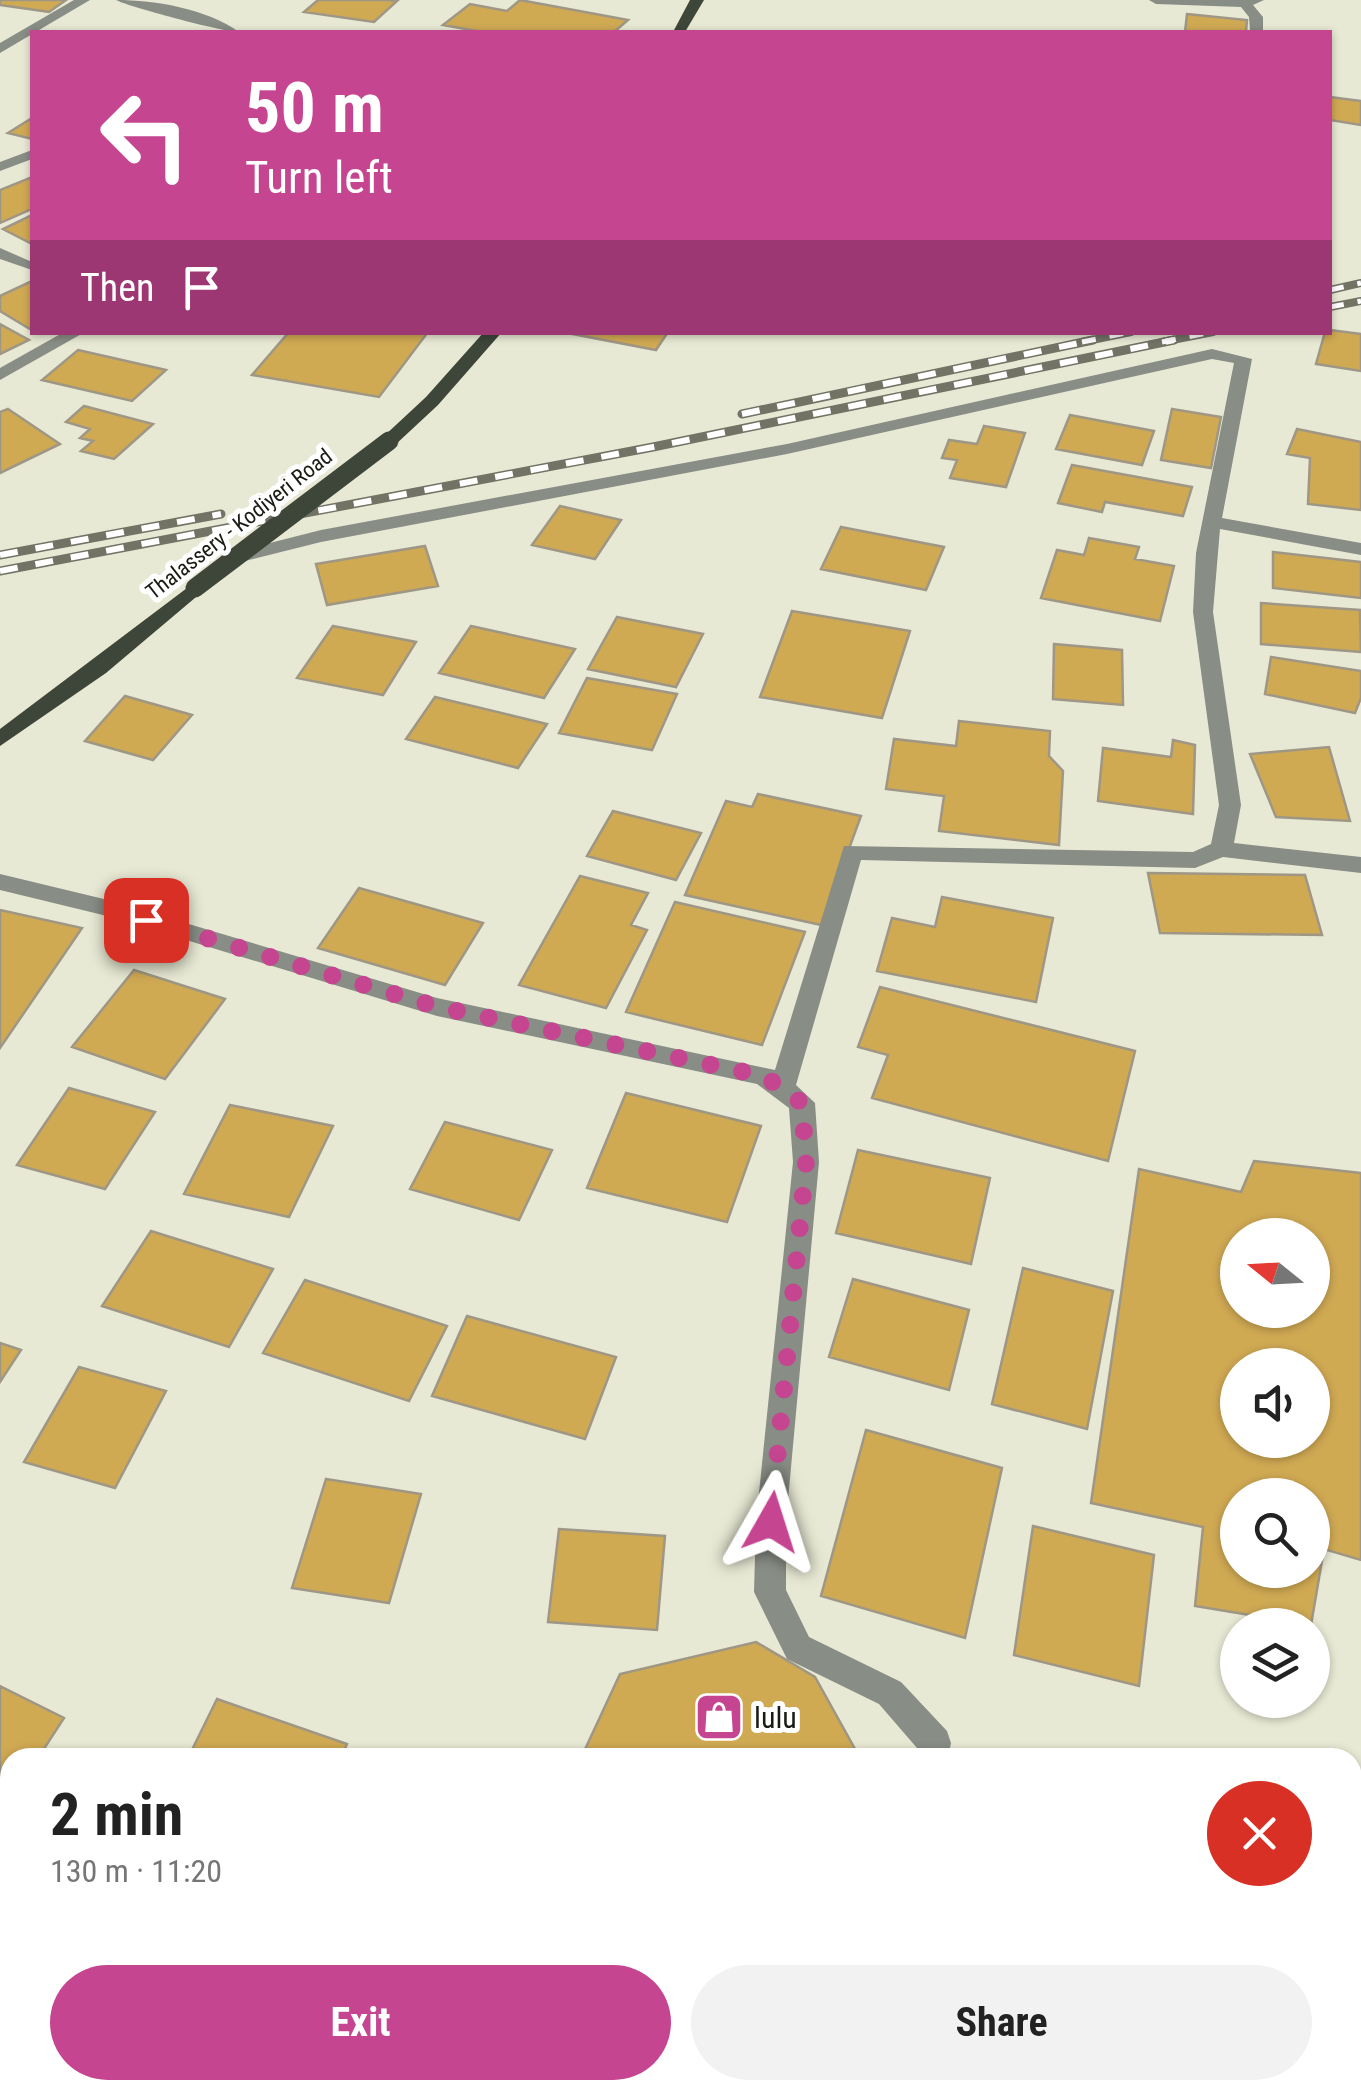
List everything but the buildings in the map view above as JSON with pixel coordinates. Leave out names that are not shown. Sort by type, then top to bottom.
[{"type":"main road","points":[[680,30],[696,0]]},
{"type":"main road","name":"Thalassery - Kodiyeri Road","points":[[0,739],[99,668],[229,559],[389,441],[432,401],[491,335]]},
{"type":"street","points":[[31,30],[83,0]]},
{"type":"street","points":[[123,0],[180,12],[227,30]]},
{"type":"street","points":[[1156,0],[1250,1],[1256,30]]},
{"type":"street","points":[[0,48],[30,31]]},
{"type":"street","points":[[0,167],[30,155]]},
{"type":"street","points":[[0,252],[29,266]]},
{"type":"street","points":[[0,375],[72,335]]},
{"type":"street","points":[[229,559],[321,536],[787,449],[1212,354],[1243,359],[1212,522],[1203,612],[1230,805],[1221,849]]},
{"type":"street","points":[[1212,522],[1361,549]]},
{"type":"street","points":[[782,1089],[852,852],[1195,860],[1221,849],[1361,865]]},
{"type":"street","points":[[0,882],[108,908],[438,1007],[764,1076],[802,1103],[806,1162],[771,1522],[770,1592],[798,1648],[890,1693],[935,1742],[934,1748]]},
{"type":"railway","points":[[1332,290],[1361,283]]},
{"type":"railway","points":[[1332,307],[1361,301]]},
{"type":"railway","points":[[1082,342],[1116,335]]},
{"type":"railway","points":[[1162,342],[1198,335]]},
{"type":"railway","points":[[742,414],[1093,340]]},
{"type":"railway","points":[[0,571],[653,447],[1174,340]]},
{"type":"railway","points":[[0,555],[221,514]]},
{"type":"place","name":"lulu","points":[[719,1717]]},
{"type":"route","points":[[146,920],[438,1007],[764,1076],[802,1103],[806,1162],[771,1522]]}]
